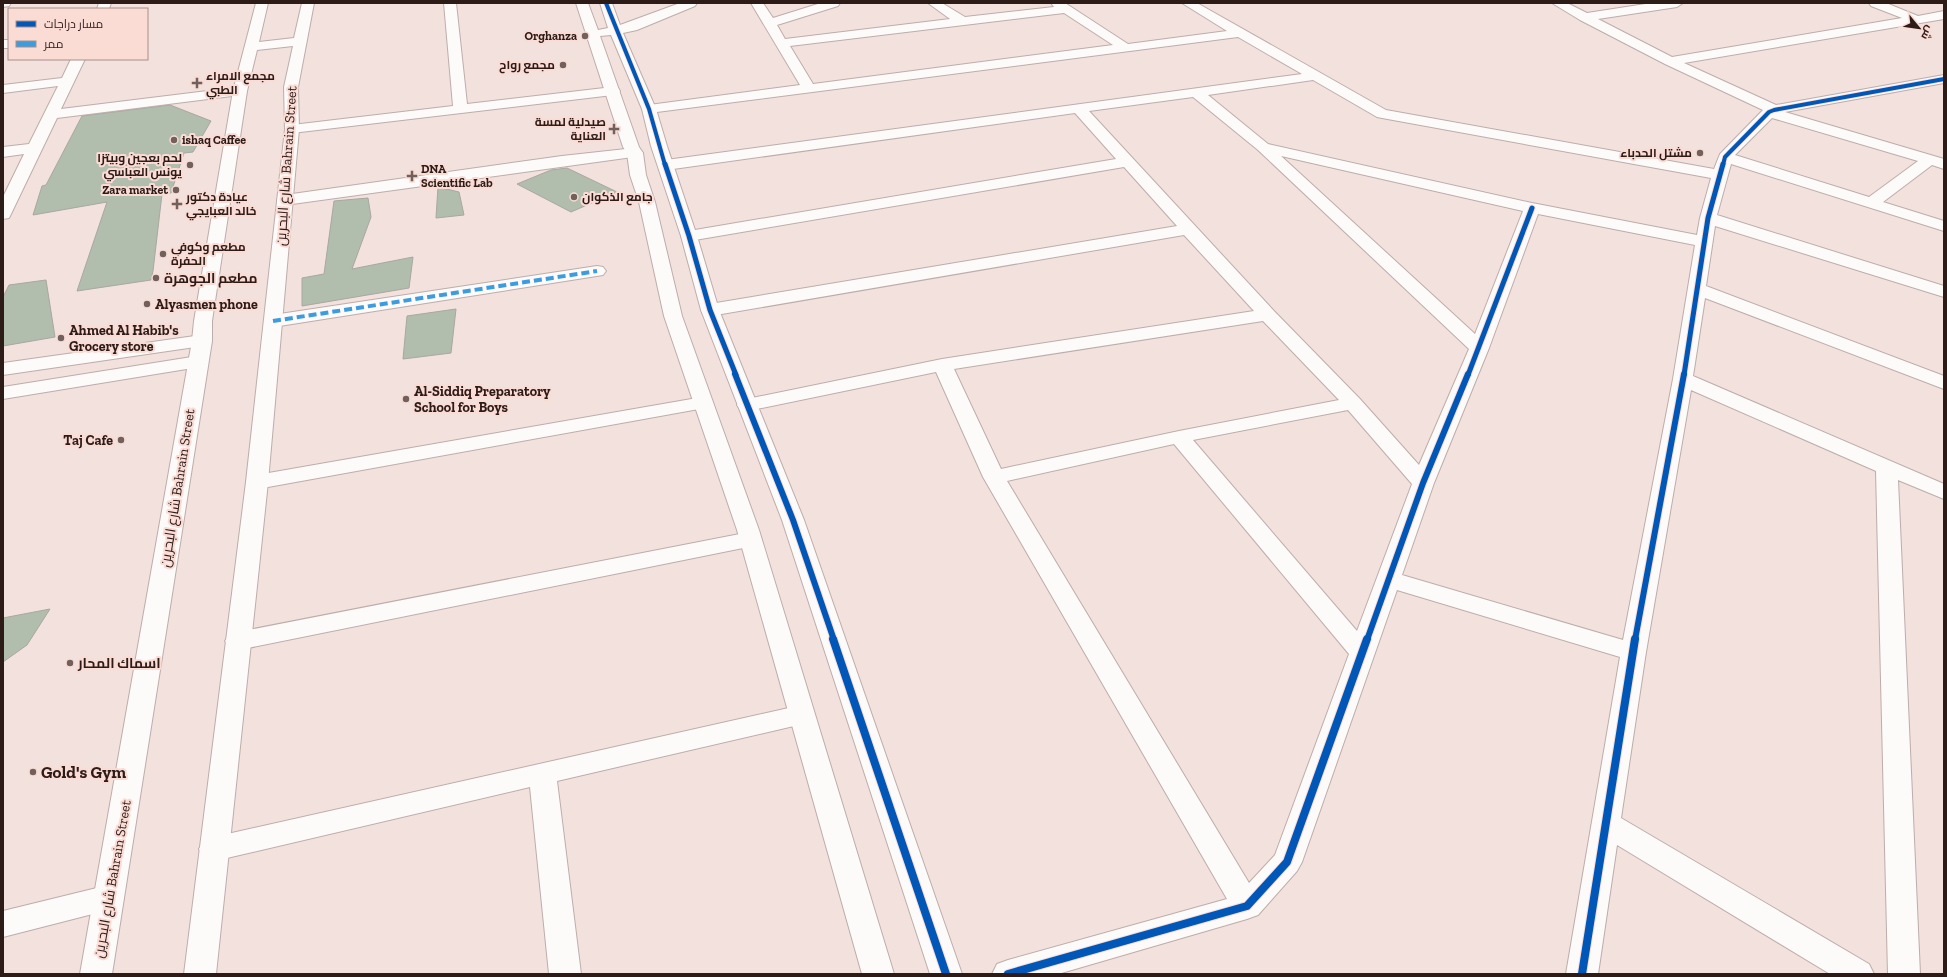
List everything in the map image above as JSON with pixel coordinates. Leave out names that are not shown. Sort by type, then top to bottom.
[{"type":"street","name":"شارع البحرين Bahrain Street","points":[[96,974],[202,341],[203,322],[240,91],[262,3]]},
{"type":"street","name":"شارع البحرين Bahrain Street","points":[[200,974],[257,482],[292,129],[291,87],[308,3]]},
{"type":"street","points":[[450,3],[460,109]]},
{"type":"street","points":[[582,3],[631,147],[635,153],[638,175],[648,202],[673,316],[750,540],[878,974]]},
{"type":"street","points":[[606,3],[649,109],[689,236],[710,310],[793,520],[946,974]]},
{"type":"street","points":[[615,27],[666,3]]},
{"type":"street","points":[[592,31],[640,24],[691,3]]},
{"type":"street","points":[[757,3],[809,88]]},
{"type":"street","points":[[770,23],[834,3]]},
{"type":"street","points":[[934,3],[962,21]]},
{"type":"street","points":[[1188,3],[1382,114],[1722,166],[1870,203],[1944,226]]},
{"type":"street","points":[[1558,3],[1771,111],[1930,160]]},
{"type":"street","points":[[1584,17],[1677,3]]},
{"type":"street","points":[[1875,3],[1915,20]]},
{"type":"street","points":[[782,43],[962,21],[1061,6],[1126,48]]},
{"type":"street","points":[[1670,61],[1944,15]]},
{"type":"street","points":[[649,109],[1241,33]]},
{"type":"street","points":[[251,47],[300,41]]},
{"type":"street","points":[[3,213],[78,60]]},
{"type":"street","points":[[666,165],[1315,76]]},
{"type":"street","points":[[3,88],[68,81]]},
{"type":"street","points":[[1582,974],[1633,652],[1683,379],[1708,218],[1722,166],[1771,111],[1940,83]]},
{"type":"street","points":[[52,114],[240,91]]},
{"type":"street","points":[[292,129],[613,91]]},
{"type":"street","points":[[1197,93],[1264,147],[1479,348]]},
{"type":"street","points":[[1079,109],[1267,315],[1353,403],[1423,483]]},
{"type":"street","points":[[1264,147],[1532,208],[1704,242]]},
{"type":"street","points":[[3,152],[35,148]]},
{"type":"street","points":[[1870,203],[1930,160],[1944,152]]},
{"type":"street","points":[[285,200],[562,161],[635,153]]},
{"type":"street","points":[[689,236],[1126,162]]},
{"type":"street","points":[[648,202],[677,198]]},
{"type":"street","points":[[1008,974],[1247,906],[1287,862],[1423,483],[1479,348],[1532,208]]},
{"type":"street","points":[[1708,218],[1944,292]]},
{"type":"street","points":[[710,310],[1188,229]]},
{"type":"street","points":[[273,321],[597,271]]},
{"type":"street","points":[[1696,288],[1944,383]]},
{"type":"street","points":[[747,405],[942,365],[1267,315]]},
{"type":"street","points":[[3,369],[202,341]]},
{"type":"street","points":[[3,393],[198,362]]},
{"type":"street","points":[[942,365],[994,477],[1247,906]]},
{"type":"street","points":[[1683,379],[1944,492]]},
{"type":"street","points":[[257,482],[703,403]]},
{"type":"street","points":[[994,477],[1179,437],[1353,403]]},
{"type":"street","points":[[1179,437],[1362,653]]},
{"type":"street","points":[[1887,468],[1904,974]]},
{"type":"street","points":[[238,641],[750,540]]},
{"type":"street","points":[[1389,579],[1633,652]]},
{"type":"street","points":[[214,849],[542,773],[802,715]]},
{"type":"street","points":[[542,773],[565,974]]},
{"type":"street","points":[[1606,824],[1858,974]]},
{"type":"street","points":[[3,924],[109,898]]},
{"type":"building","points":[[170,105],[211,121],[193,152],[184,153],[171,193],[162,194],[151,280],[77,291],[107,202],[33,215],[42,186],[46,185],[82,116]]},
{"type":"building","name":"جامع الذكوان","points":[[567,168],[617,192],[571,212],[517,184],[551,170]]},
{"type":"building","points":[[438,187],[459,192],[464,215],[436,218]]},
{"type":"building","points":[[368,198],[371,217],[352,269],[413,257],[409,288],[302,306],[302,278],[324,274],[334,201]]},
{"type":"building","points":[[46,280],[55,337],[3,346],[3,297],[9,285]]},
{"type":"building","points":[[456,309],[451,353],[403,359],[407,316]]},
{"type":"building","points":[[50,609],[27,645],[3,662],[3,618]]},
{"type":"marked path","points":[[273,321],[597,271]]},
{"type":"cycle path","points":[[606,3],[616,31],[649,109],[659,146],[689,236],[710,310],[793,520],[946,974]]},
{"type":"cycle path","points":[[1582,974],[1633,652],[1683,379],[1708,218],[1725,157],[1769,112],[1774,110],[1944,79]]},
{"type":"cycle path","points":[[1008,974],[1247,906],[1287,862],[1423,483],[1479,348],[1532,208]]},
{"type":"place","name":"Orghanza","points":[[585,36]]},
{"type":"place","name":"مجمع رواح","points":[[563,65]]},
{"type":"place","name":"مجمع الامراء الطبي","points":[[197,83]]},
{"type":"place","name":"صيدلية لمسة العناية","points":[[614,129]]},
{"type":"place","name":"ishaq Caffee","points":[[174,140]]},
{"type":"place","name":"مشتل الحدباء","points":[[1700,153]]},
{"type":"place","name":"لحم بعجين وبيتزا يونس العباسي","points":[[190,165]]},
{"type":"place","name":"DNA Scientific Lab","points":[[412,176]]},
{"type":"place","name":"Zara market","points":[[176,190]]},
{"type":"place","name":"جامع الذكوان","points":[[574,197]]},
{"type":"place","name":"عيادة دكتور خالد العبايجي","points":[[177,204]]},
{"type":"place","name":"مطعم وكوفي الحفرة","points":[[163,254]]},
{"type":"place","name":"مطعم الجوهرة","points":[[156,278]]},
{"type":"place","name":"Alyasmen phone","points":[[147,304]]},
{"type":"place","name":"Ahmed Al Habib's Grocery store","points":[[61,338]]},
{"type":"place","name":"Al-Siddiq Preparatory School for Boys","points":[[406,399]]},
{"type":"place","name":"Taj Cafe","points":[[121,440]]},
{"type":"place","name":"اسماك المحار","points":[[70,663]]},
{"type":"place","name":"Gold's Gym","points":[[33,772]]}]
